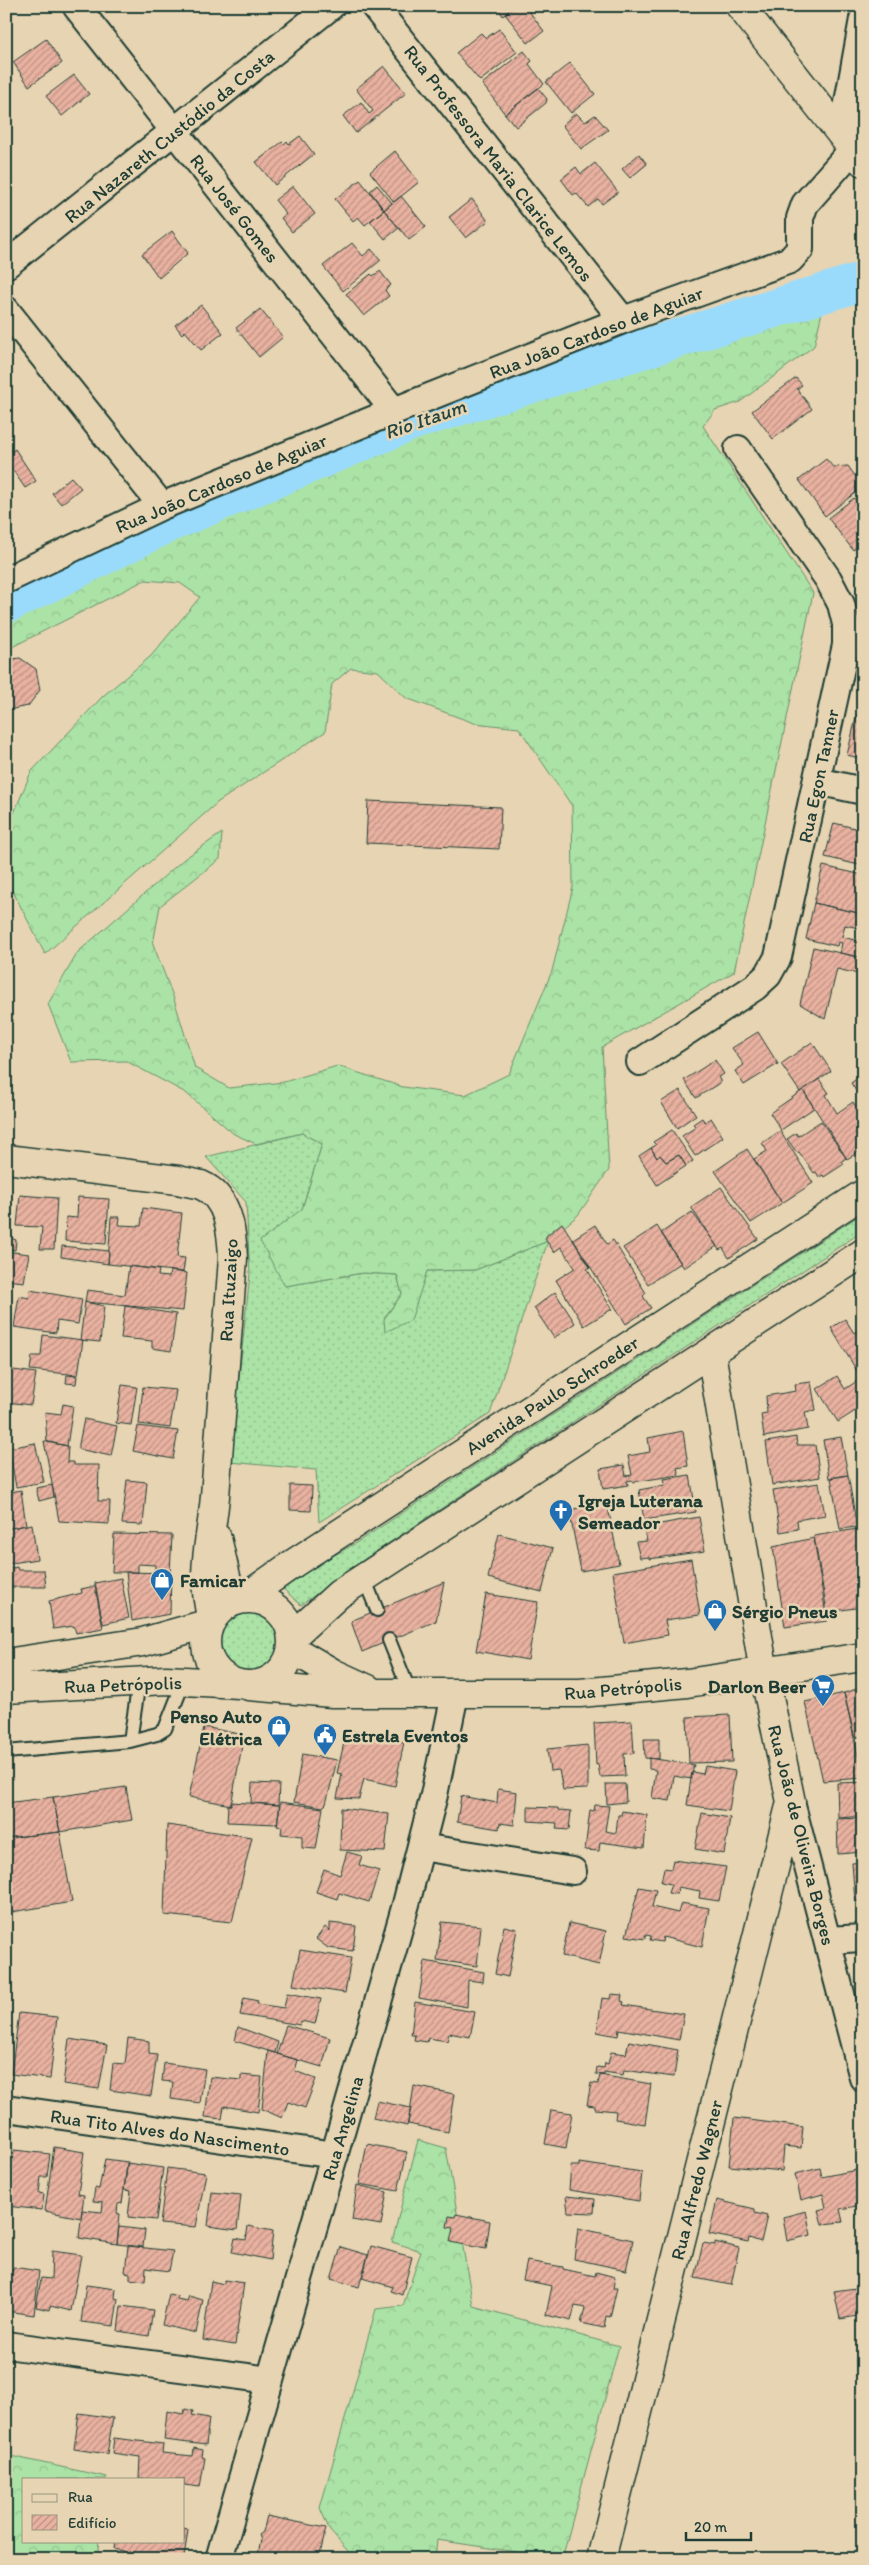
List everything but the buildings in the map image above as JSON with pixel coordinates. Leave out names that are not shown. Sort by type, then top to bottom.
[{"type":"street","name":"Rua José Gomes","points":[[76,6],[394,410]]},
{"type":"street","name":"Rua Nazareth Custódio da Costa","points":[[6,265],[331,6]]},
{"type":"street","name":"Rua Professora Maria Clarice Lemos","points":[[374,6],[623,320]]},
{"type":"street","points":[[740,6],[855,150]]},
{"type":"street","points":[[855,150],[863,19]]},
{"type":"street","name":"Rua João Cardoso de Aguiar","points":[[6,580],[162,506],[394,410],[623,320],[790,260],[800,249],[800,218],[805,204],[855,150]]},
{"type":"street","points":[[6,310],[162,506]]},
{"type":"street","name":"Rua Egon Tanner","points":[[640,1062],[755,987],[768,975],[778,957],[846,645],[846,624],[840,604],[828,578],[738,449]]},
{"type":"street","points":[[817,781],[863,792]]},
{"type":"street","name":"Rua Ituzaigo","points":[[6,1159],[194,1184],[202,1186],[216,1196],[225,1210],[230,1224],[233,1258],[214,1512],[205,1560],[205,1578],[211,1622]]},
{"type":"street","name":"Avenida Paulo Schroeder","points":[[238,1601],[863,1194]]},
{"type":"street","points":[[292,1643],[327,1603],[863,1254]]},
{"type":"street","name":"Rua João de Oliveira Borges","points":[[710,1352],[764,1673],[791,1802],[863,2078]]},
{"type":"street","name":"Rua Ituzaigo","points":[[214,1512],[219,1552],[238,1601]]},
{"type":"street","points":[[260,1600],[276,1608],[284,1616],[292,1643],[289,1660],[278,1675],[261,1684],[244,1685],[228,1680],[218,1672],[210,1661],[207,1648],[211,1622],[221,1609],[238,1601],[260,1600]]},
{"type":"street","name":"Rua Petrópolis","points":[[6,1663],[143,1642],[211,1622]]},
{"type":"street","name":"Rua Petrópolis","points":[[292,1643],[333,1673],[380,1694]]},
{"type":"street","name":"Rua Petrópolis","points":[[6,1689],[184,1681],[313,1692],[411,1695],[580,1693],[764,1673],[863,1657]]},
{"type":"street","name":"Rua Angelina","points":[[219,2559],[422,1846],[455,1694]]},
{"type":"street","name":"Rua Alfredo Wagner","points":[[601,2559],[791,1802]]},
{"type":"street","points":[[422,1846],[573,1871]]},
{"type":"street","points":[[827,1940],[863,1938]]},
{"type":"street","name":"Rua Tito Alves do Nascimento","points":[[6,2108],[334,2156]]},
{"type":"street","points":[[6,2345],[270,2380]]},
{"type":"lane","points":[[364,1578],[377,1610]]},
{"type":"lane","points":[[389,1640],[411,1695]]},
{"type":"lane","points":[[6,1752],[130,1741],[157,1734],[165,1729],[184,1681]]},
{"type":"lane","points":[[130,1741],[139,1682]]},
{"type":"green space","points":[[823,308],[814,346],[740,402],[715,410],[703,426],[813,593],[734,972],[602,1047],[609,1170],[578,1215],[548,1241],[475,1270],[427,1271],[411,1320],[385,1332],[384,1319],[402,1294],[397,1275],[363,1273],[285,1286],[260,1241],[302,1209],[322,1144],[302,1133],[256,1144],[234,1134],[186,1093],[126,1061],[71,1062],[48,1004],[78,952],[184,859],[222,833],[220,859],[160,906],[153,944],[174,999],[195,1068],[229,1088],[284,1082],[337,1066],[403,1087],[465,1095],[509,1074],[552,971],[573,887],[572,806],[519,728],[474,723],[406,698],[378,671],[351,668],[332,684],[325,732],[218,802],[45,954],[6,878],[7,830],[31,772],[103,696],[151,656],[200,597],[180,583],[145,580],[6,650],[6,614],[170,531],[381,445],[527,392],[669,352],[761,322],[769,328]]},
{"type":"green space","points":[[302,1133],[322,1144],[302,1209],[285,1286],[363,1273],[397,1275],[402,1294],[384,1318],[419,1292],[427,1271],[475,1270],[548,1241],[490,1414],[319,1522],[316,1470],[230,1462],[250,1274],[246,1202],[206,1157]]},
{"type":"green space","points":[[863,1213],[863,1231],[366,1558],[301,1605],[280,1586],[356,1543]]},
{"type":"green space","points":[[249,1612],[260,1614],[273,1625],[278,1641],[276,1652],[265,1665],[249,1670],[238,1668],[225,1657],[220,1641],[222,1630],[233,1617]]},
{"type":"green space","points":[[418,2140],[446,2148],[473,2306],[619,2346],[562,2559],[437,2540],[435,2559],[355,2559],[330,2531],[320,2508],[376,2309],[403,2306],[421,2251],[392,2242]]},
{"type":"green space","points":[[6,2455],[107,2477],[22,2478],[22,2542],[99,2542],[97,2559],[6,2559]]},
{"type":"waterway","name":"Rio Itaum","points":[[6,604],[168,523],[414,420],[863,281]]},
{"type":"place","name":"Igreja Luterana Semeador","points":[[561,1532]]},
{"type":"place","name":"Famicar","points":[[162,1601]]},
{"type":"place","name":"Sérgio Pneus","points":[[715,1632]]},
{"type":"place","name":"Darlon Beer","points":[[823,1707]]},
{"type":"place","name":"Penso Auto Elétrica","points":[[279,1748]]},
{"type":"place","name":"Estrela Eventos","points":[[325,1756]]}]
